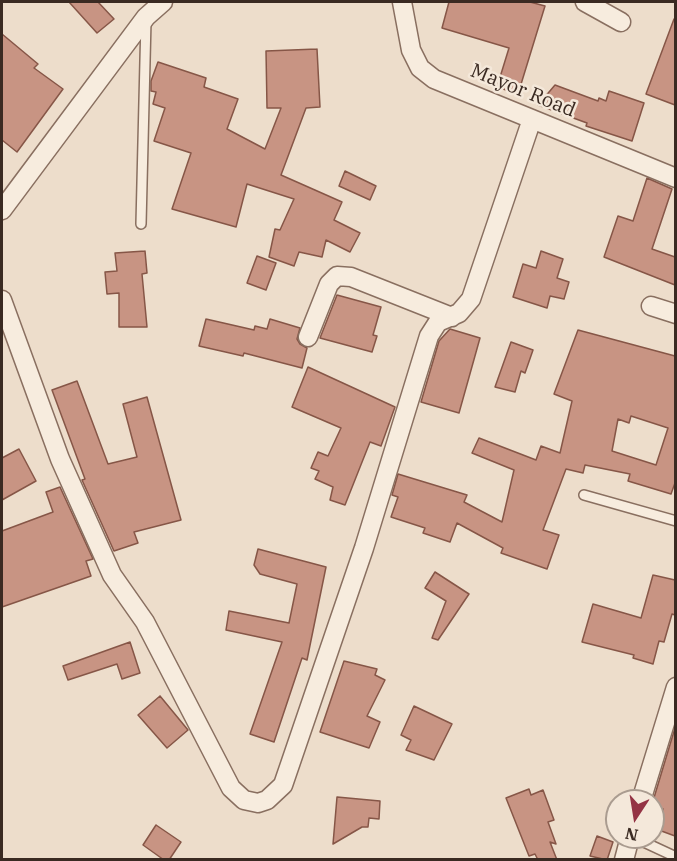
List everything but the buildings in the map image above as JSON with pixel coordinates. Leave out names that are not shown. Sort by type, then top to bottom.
[{"type":"street","points":[[2,210],[146,17],[163,2]]},
{"type":"street","name":"Mayor Road","points":[[402,2],[411,50],[420,68],[434,79],[675,178]]},
{"type":"street","points":[[585,2],[621,22]]},
{"type":"street","points":[[2,300],[60,459],[112,575],[145,622],[231,788],[244,800],[258,803],[267,800],[283,785],[364,548],[429,336],[438,322],[459,313],[471,299],[532,119]]},
{"type":"street","points":[[308,337],[329,284],[337,276],[351,277],[452,317]]},
{"type":"street","points":[[651,306],[675,314]]},
{"type":"street","points":[[645,789],[675,687]]},
{"type":"lane","points":[[141,224],[146,17]]},
{"type":"lane","points":[[584,495],[675,521]]},
{"type":"lane","points":[[658,849],[675,857]]}]
